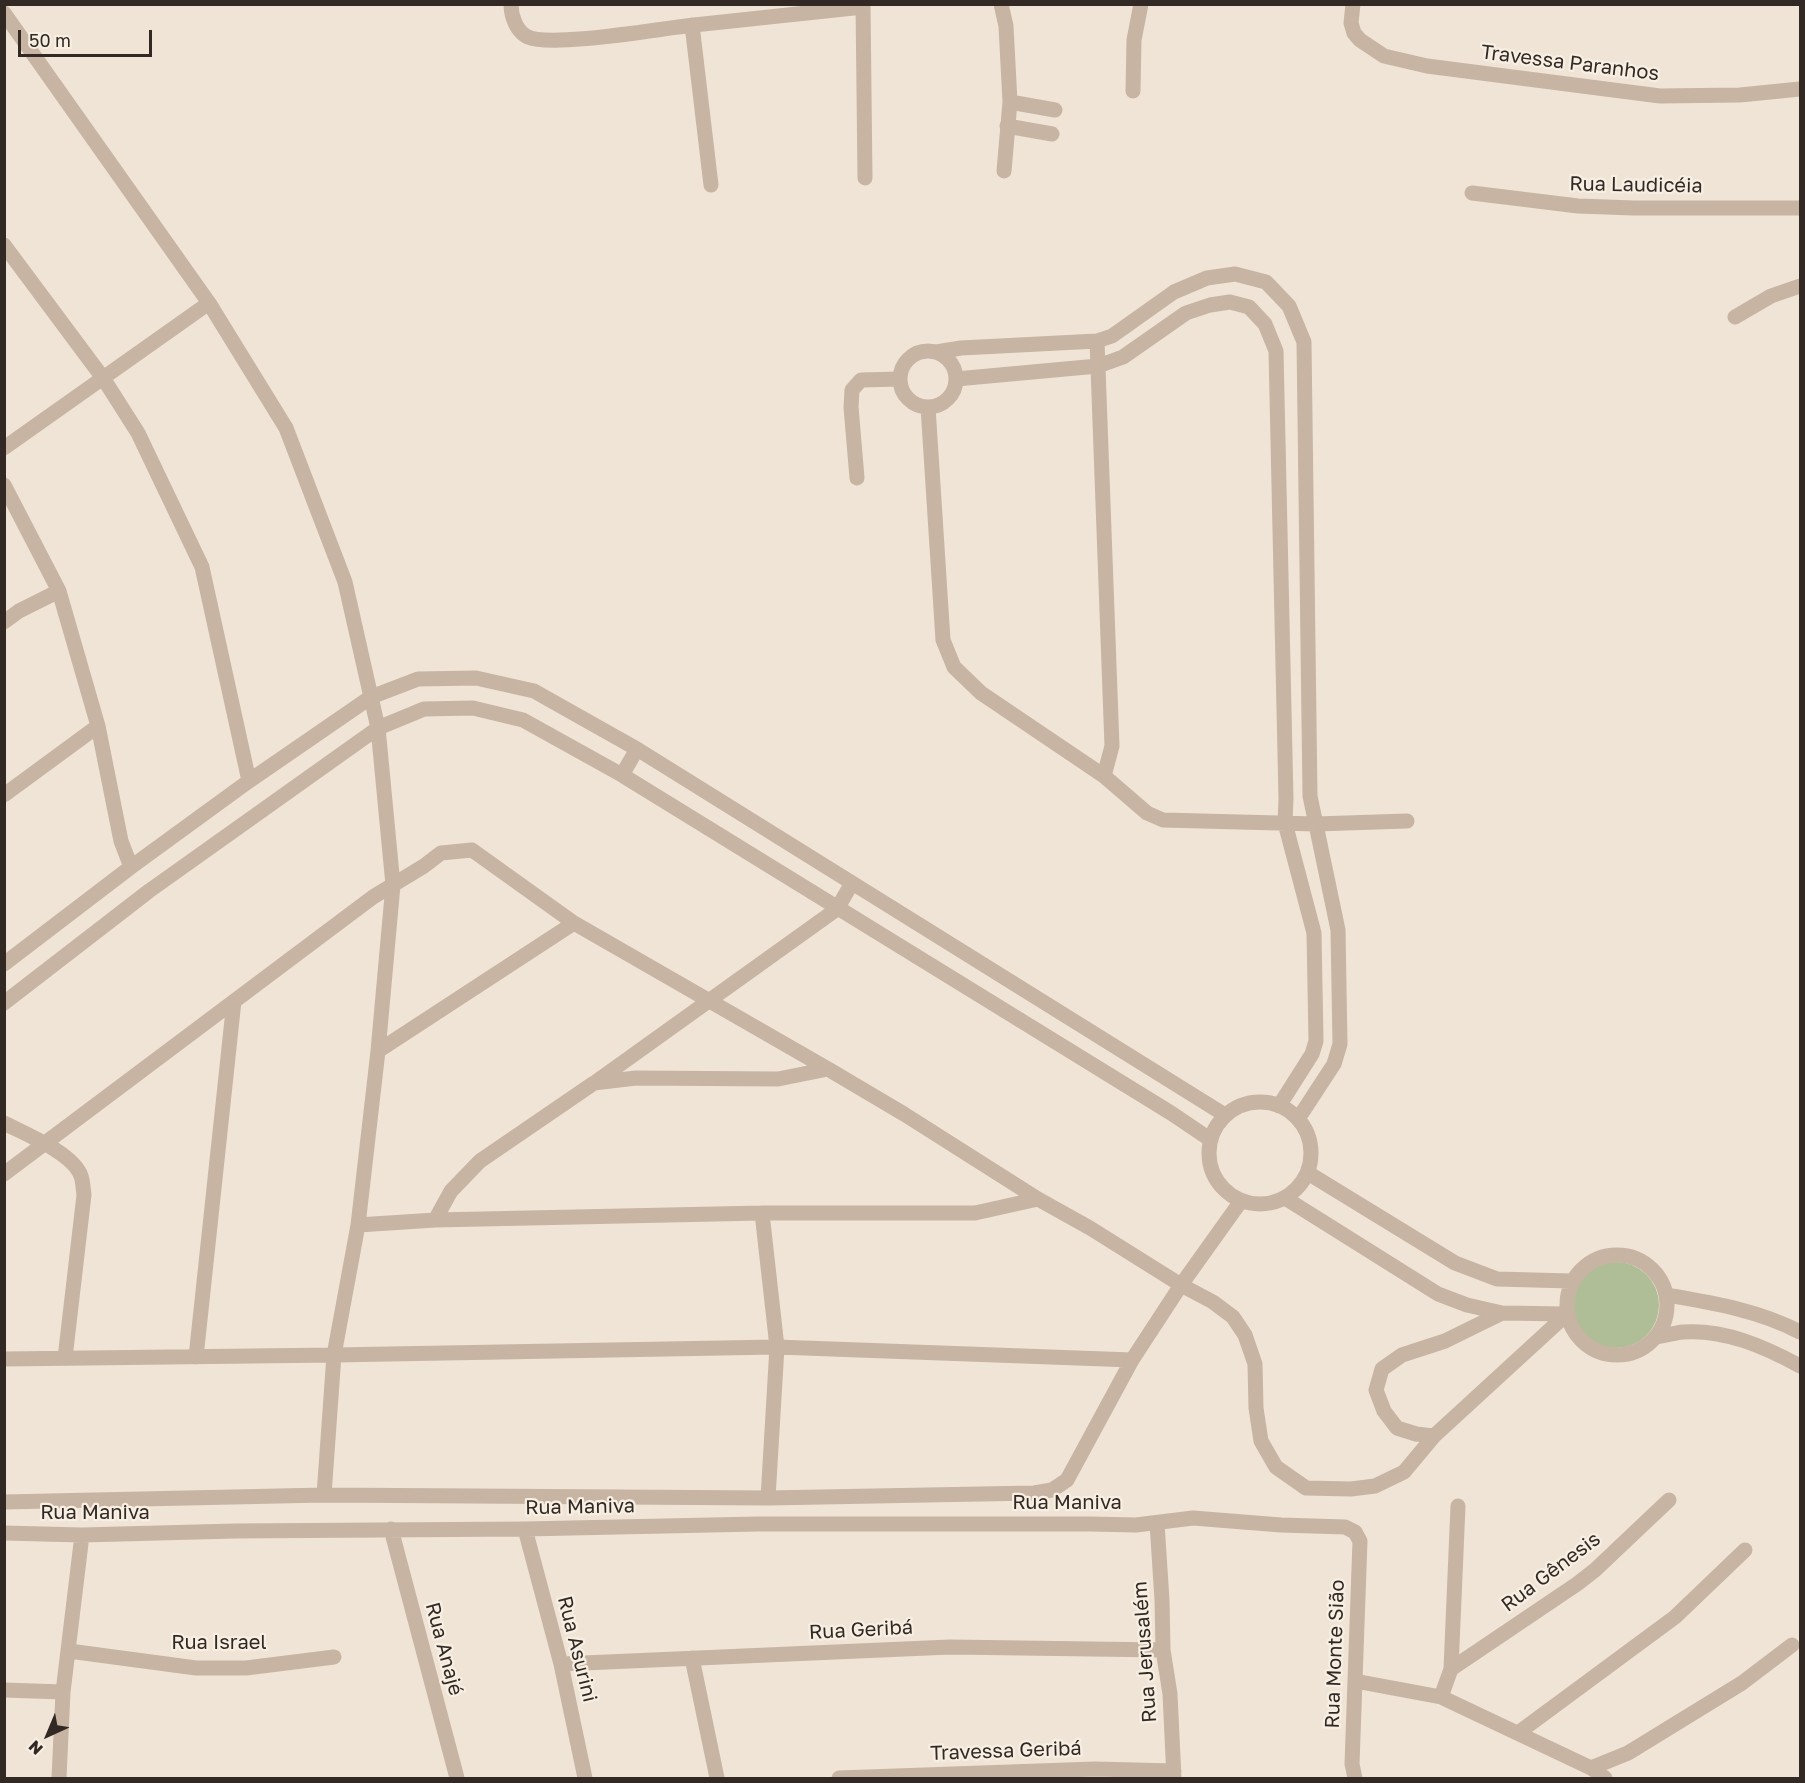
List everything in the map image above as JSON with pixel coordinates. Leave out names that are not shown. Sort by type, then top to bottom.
[{"type":"street","points":[[511,4],[516,26],[525,36],[538,40],[566,41],[863,6],[865,178]]},
{"type":"street","points":[[1001,4],[1006,26],[1010,102],[1004,171]]},
{"type":"street","points":[[1133,91],[1134,40],[1141,4]]},
{"type":"street","name":"Travessa Paranhos","points":[[1353,4],[1351,23],[1354,33],[1360,40],[1384,56],[1427,66],[1660,96],[1740,95],[1800,88]]},
{"type":"street","points":[[4,13],[210,303],[286,428],[345,582],[378,728],[393,885],[378,1051],[358,1225],[334,1355],[324,1495]]},
{"type":"street","points":[[692,25],[711,185]]},
{"type":"street","points":[[1010,102],[1055,110]]},
{"type":"street","points":[[1007,126],[1052,134]]},
{"type":"street","name":"Rua Laudicéia","points":[[1472,193],[1578,206],[1800,208]]},
{"type":"street","points":[[4,245],[103,378],[138,433],[202,567],[249,781]]},
{"type":"street","points":[[936,352],[944,356],[954,370],[956,379],[951,395],[944,402],[936,405],[919,406],[911,402],[901,388],[900,379],[905,363],[919,352],[1097,341],[1112,336],[1174,292],[1207,278],[1235,274],[1266,282],[1290,306],[1304,342],[1310,796],[1338,930],[1340,1044],[1334,1064],[1298,1119]]},
{"type":"street","points":[[1735,317],[1772,296],[1800,286]]},
{"type":"street","points":[[956,379],[1098,366],[1123,357],[1186,313],[1210,305],[1230,302],[1249,308],[1265,324],[1276,351],[1285,824],[1314,933],[1316,1041],[1312,1054],[1279,1106]]},
{"type":"street","points":[[4,448],[210,303]]},
{"type":"street","points":[[1097,341],[1112,746],[1104,776]]},
{"type":"street","points":[[857,478],[851,407],[852,390],[861,380],[900,379]]},
{"type":"street","points":[[928,407],[943,640],[954,667],[981,693],[1104,776],[1147,813],[1163,820],[1285,824],[1407,821]]},
{"type":"street","points":[[4,485],[60,591],[98,726],[121,841],[130,867]]},
{"type":"street","points":[[4,622],[20,611],[60,591]]},
{"type":"street","points":[[4,964],[130,867],[371,697],[418,679],[476,678],[534,691],[637,749],[1225,1116]]},
{"type":"street","points":[[4,1003],[149,891],[378,728],[424,709],[473,708],[523,720],[622,775],[1171,1113],[1211,1140]]},
{"type":"street","points":[[4,795],[98,726]]},
{"type":"street","points":[[622,775],[637,749]]},
{"type":"street","points":[[4,1174],[373,897],[441,854],[472,850],[574,923],[904,1114],[1038,1199],[1213,1302],[1233,1317],[1245,1335],[1255,1364],[1256,1408],[1261,1441],[1276,1467],[1306,1488],[1351,1489],[1375,1486],[1404,1472],[1434,1436],[1567,1314]]},
{"type":"street","points":[[435,1220],[450,1191],[480,1161],[594,1083],[837,909],[852,883]]},
{"type":"street","points":[[378,1051],[574,923]]},
{"type":"street","points":[[196,1357],[234,1001]]},
{"type":"street","points":[[594,1083],[636,1078],[778,1079],[828,1069]]},
{"type":"street","points":[[1268,1103],[1279,1106],[1298,1119],[1309,1139],[1311,1150],[1308,1173],[1295,1191],[1275,1203],[1264,1205],[1241,1201],[1222,1188],[1215,1179],[1209,1157],[1211,1140],[1218,1124],[1225,1116],[1245,1104],[1268,1103]]},
{"type":"street","points":[[4,1123],[64,1155],[81,1174],[84,1194],[65,1358]]},
{"type":"street","points":[[1308,1173],[1455,1263],[1497,1279],[1571,1281]]},
{"type":"street","points":[[1285,1198],[1438,1294],[1467,1305],[1502,1313],[1567,1314]]},
{"type":"street","points":[[358,1225],[435,1220],[762,1213],[975,1213],[1038,1199]]},
{"type":"street","points":[[4,1502],[324,1495],[768,1498],[1052,1491],[1067,1480],[1132,1360],[1181,1285],[1241,1201]]},
{"type":"street","points":[[762,1213],[777,1347],[768,1498]]},
{"type":"street","points":[[1607,1255],[1629,1256],[1649,1266],[1657,1274],[1666,1295],[1665,1317],[1661,1328],[1647,1345],[1637,1351],[1615,1355],[1593,1349],[1576,1335],[1567,1314],[1566,1303],[1571,1281],[1586,1264],[1607,1255]]},
{"type":"street","points":[[1666,1295],[1730,1306],[1781,1322],[1800,1332]]},
{"type":"street","points":[[1434,1436],[1416,1434],[1397,1428],[1384,1410],[1376,1390],[1382,1369],[1402,1354],[1445,1341],[1502,1313]]},
{"type":"street","points":[[1655,1337],[1683,1332],[1718,1334],[1756,1344],[1800,1366]]},
{"type":"street","points":[[4,1359],[777,1347],[1132,1360]]},
{"type":"street","name":"Rua Gênesis","points":[[1451,1669],[1595,1570],[1669,1500]]},
{"type":"street","points":[[1441,1697],[1451,1669],[1458,1506]]},
{"type":"street","name":"Rua Maniva","points":[[4,1533],[82,1535],[757,1524],[1136,1525],[1193,1518],[1345,1527],[1355,1532]]},
{"type":"street","name":"Rua Jerusalém","points":[[1157,1523],[1163,1650],[1170,1694],[1174,1775]]},
{"type":"street","name":"Rua Anajé","points":[[391,1529],[457,1779]]},
{"type":"street","name":"Rua Asurini","points":[[525,1529],[561,1664],[585,1779]]},
{"type":"street","name":"Rua Monte Sião","points":[[1355,1532],[1360,1541],[1352,1764],[1355,1779]]},
{"type":"street","points":[[59,1779],[63,1692],[82,1535]]},
{"type":"street","points":[[1518,1733],[1675,1617],[1745,1550]]},
{"type":"street","points":[[1592,1768],[1628,1753],[1704,1707],[1742,1683],[1791,1645]]},
{"type":"street","name":"Rua Geribá","points":[[561,1664],[950,1647],[1163,1650]]},
{"type":"street","name":"Rua Israel","points":[[69,1652],[196,1668],[246,1668],[334,1657]]},
{"type":"street","points":[[692,1658],[717,1779]]},
{"type":"street","points":[[1355,1681],[1441,1697],[1592,1768],[1605,1779]]},
{"type":"street","points":[[4,1690],[63,1692]]},
{"type":"street","name":"Travessa Geribá","points":[[839,1779],[1095,1769],[1174,1775]]},
{"type":"green space","points":[[1616,1262],[1632,1266],[1646,1275],[1655,1289],[1659,1305],[1655,1321],[1646,1335],[1632,1344],[1616,1348],[1600,1344],[1586,1335],[1577,1321],[1573,1305],[1577,1289],[1586,1275],[1600,1266]]}]
